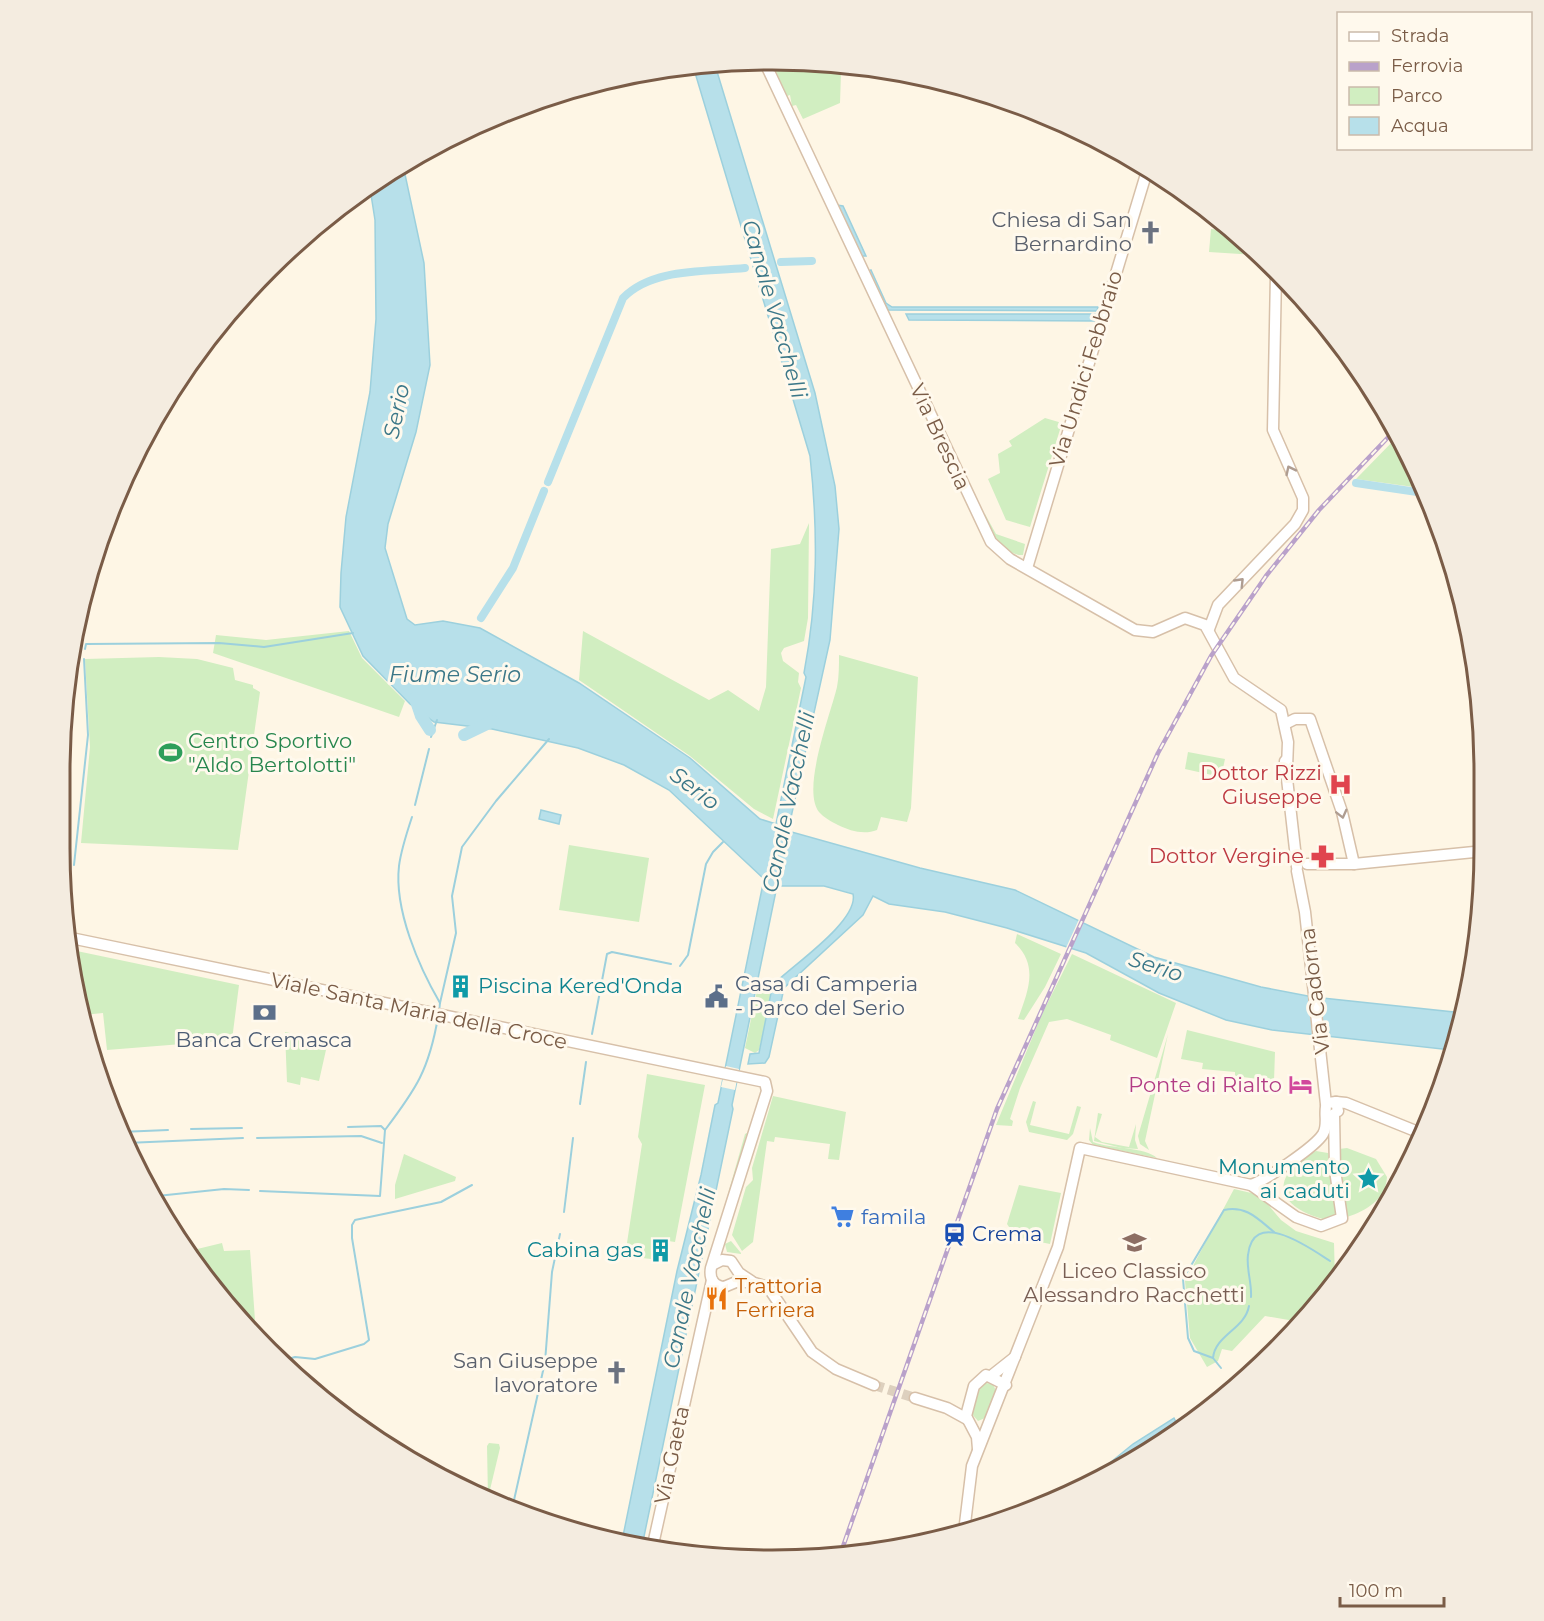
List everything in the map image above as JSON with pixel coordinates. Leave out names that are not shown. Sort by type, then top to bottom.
[{"type":"street","name":"Via Brescia","points":[[768,70],[981,523],[996,548],[1135,630],[1153,632],[1185,618],[1194,619],[1209,629]]},
{"type":"street","name":"Via Undici Febbraio","points":[[1027,568],[1145,178]]},
{"type":"street","points":[[1209,629],[1218,605],[1299,518],[1303,498],[1273,430],[1276,284]]},
{"type":"street","name":"Via Cadorna","points":[[1209,629],[1229,670],[1245,687],[1273,708],[1279,725],[1294,828],[1303,868],[1305,912],[1324,1071],[1332,1107],[1335,1170],[1342,1218],[1321,1226],[1286,1210],[1251,1185]]},
{"type":"street","name":"Via Cadorna","points":[[1267,702],[1277,706],[1285,723],[1287,768]]},
{"type":"street","points":[[1285,723],[1295,719],[1310,719],[1342,812],[1354,864]]},
{"type":"street","points":[[1303,868],[1474,852]]},
{"type":"street","name":"Viale Santa Maria della Croce","points":[[77,939],[766,1083],[720,1243]]},
{"type":"street","points":[[965,1523],[971,1472],[978,1449],[999,1398],[999,1381],[1015,1356],[1058,1247],[1080,1148],[1251,1185],[1264,1180],[1282,1168],[1323,1134],[1332,1107],[1353,1106],[1414,1130]]},
{"type":"street","points":[[720,1243],[727,1260],[735,1264],[737,1277],[729,1287],[712,1285],[710,1273],[720,1243]]},
{"type":"street","points":[[714,1264],[727,1260]]},
{"type":"street","points":[[737,1277],[768,1287],[775,1293],[800,1338],[812,1352],[836,1369],[874,1385]]},
{"type":"street","name":"Via Gaeta","points":[[654,1540],[712,1285]]},
{"type":"street","points":[[999,1381],[1015,1356]]},
{"type":"street","points":[[978,1449],[977,1437],[968,1420],[967,1405],[977,1380],[986,1375],[999,1381]]},
{"type":"street","points":[[915,1398],[947,1408],[968,1420],[983,1425],[991,1416]]},
{"type":"street","points":[[947,1408],[967,1405]]},
{"type":"green space","points":[[775,70],[841,74],[840,103],[803,119],[796,105],[792,106],[790,95],[787,96]]},
{"type":"green space","points":[[1211,229],[1216,230],[1245,254],[1209,252]]},
{"type":"green space","points":[[1045,418],[1062,423],[1030,527],[1006,520],[988,479],[1000,473],[998,454],[1012,446],[1009,441]]},
{"type":"green space","points":[[1391,443],[1412,487],[1356,479]]},
{"type":"green space","points":[[985,514],[996,534],[1025,544],[1023,555],[1010,551],[999,542],[982,516]]},
{"type":"green space","points":[[809,523],[808,618],[804,641],[784,648],[781,653],[783,661],[799,673],[798,682],[801,688],[773,819],[754,809],[690,756],[579,680],[583,631],[709,700],[728,690],[759,711],[766,687],[771,549],[800,544]]},
{"type":"green space","points":[[349,631],[362,658],[405,701],[399,717],[213,653],[216,635],[266,640]]},
{"type":"green space","points":[[839,655],[918,677],[911,808],[907,822],[881,817],[877,830],[852,831],[823,816],[814,801],[815,769],[837,687]]},
{"type":"green space","name":"Centro Sportivo \"Aldo Bertolotti\"","points":[[159,657],[197,659],[233,668],[235,680],[253,685],[253,688],[260,692],[238,850],[81,843],[90,747],[85,659]]},
{"type":"green space","points":[[1188,752],[1225,759],[1221,777],[1185,769]]},
{"type":"green space","points":[[569,845],[649,858],[639,922],[559,910]]},
{"type":"green space","points":[[1017,934],[1061,954],[1045,987],[1024,1020],[1018,1019],[1028,989],[1029,970],[1027,961],[1015,943]]},
{"type":"green space","points":[[79,951],[239,985],[232,1040],[107,1050],[103,1013],[90,1014]]},
{"type":"green space","points":[[1072,954],[1176,1003],[1157,1058],[1110,1040],[1111,1035],[1067,1019],[1049,1022],[1020,1088],[1010,1119],[1013,1121],[1012,1126],[996,1125],[1042,1014]]},
{"type":"green space","points":[[759,981],[774,984],[759,1050],[755,1053],[745,1048]]},
{"type":"green space","points":[[1187,1030],[1275,1052],[1274,1081],[1235,1076],[1235,1072],[1202,1069],[1203,1063],[1181,1059]]},
{"type":"green space","points":[[285,1032],[328,1041],[319,1081],[301,1077],[300,1085],[287,1082]]},
{"type":"green space","points":[[1168,1034],[1145,1141],[1149,1150],[1140,1144],[1138,1136]]},
{"type":"green space","points":[[647,1074],[705,1085],[675,1242],[655,1239],[651,1259],[625,1256],[642,1144],[638,1137]]},
{"type":"green space","points":[[773,1096],[846,1112],[839,1160],[828,1159],[830,1144],[775,1137],[774,1142],[767,1141],[753,1242],[742,1251],[732,1235],[746,1187],[753,1180],[752,1168]]},
{"type":"green space","points":[[1033,1101],[1036,1102],[1030,1125],[1069,1134],[1077,1106],[1081,1107],[1073,1134],[1067,1140],[1029,1132],[1026,1122]]},
{"type":"green space","points":[[1098,1113],[1102,1114],[1095,1137],[1102,1142],[1129,1147],[1136,1124],[1135,1140],[1138,1149],[1122,1148],[1094,1141]]},
{"type":"green space","points":[[1090,1128],[1093,1142],[1145,1152],[1157,1158],[1093,1145],[1089,1140]]},
{"type":"green space","points":[[745,1134],[748,1134],[720,1222]]},
{"type":"green space","points":[[1347,1148],[1376,1159],[1387,1177],[1383,1192],[1374,1203],[1347,1217],[1339,1149]]},
{"type":"green space","points":[[1316,1151],[1328,1153],[1336,1216],[1326,1220],[1296,1207],[1288,1199],[1284,1190],[1284,1181],[1290,1171],[1300,1161]]},
{"type":"green space","points":[[404,1154],[456,1177],[455,1181],[395,1199],[395,1185]]},
{"type":"green space","points":[[1019,1185],[1061,1193],[1050,1244],[1016,1237],[1007,1224]]},
{"type":"green space","points":[[1234,1189],[1260,1195],[1281,1220],[1296,1231],[1334,1243],[1335,1268],[1291,1320],[1265,1316],[1232,1351],[1222,1349],[1218,1361],[1207,1367],[1190,1338],[1185,1281]]},
{"type":"green space","points":[[731,1241],[741,1254],[727,1252],[725,1244]]},
{"type":"green space","points":[[222,1243],[224,1251],[250,1250],[255,1323],[215,1276],[196,1249]]},
{"type":"green space","points":[[986,1383],[993,1384],[996,1391],[985,1418],[978,1421],[972,1414],[973,1405],[977,1393]]},
{"type":"green space","points":[[489,1443],[499,1444],[500,1448],[490,1491],[488,1490],[487,1446]]},
{"type":"water","name":"Fiume Serio","points":[[717,73],[815,393],[835,486],[839,529],[830,640],[788,831],[920,868],[1015,890],[1154,957],[1261,987],[1313,997],[1454,1012],[1444,1049],[1272,1030],[1226,1020],[1159,993],[1086,953],[1007,928],[945,912],[889,904],[873,896],[863,915],[784,988],[769,1057],[765,1063],[748,1064],[750,1054],[759,1053],[771,993],[776,982],[837,928],[852,904],[853,894],[824,886],[777,886],[644,1538],[635,1537],[623,1534],[677,1271],[701,1175],[715,1105],[718,1103],[764,879],[669,790],[624,765],[578,748],[492,729],[434,722],[410,704],[363,656],[340,607],[346,517],[370,392],[376,319],[375,220],[371,196],[405,174],[424,263],[430,365],[416,432],[388,524],[385,548],[407,619],[415,625],[443,621],[480,628],[579,683],[690,758],[760,819],[776,824],[806,677],[804,673],[812,618],[815,538],[810,456],[696,75]]},
{"type":"water","points":[[837,205],[843,206],[866,256],[861,256]]},
{"type":"water","points":[[871,270],[886,303],[892,307],[1098,307],[1097,311],[888,310],[868,271]]},
{"type":"water","points":[[906,314],[1097,314],[1095,321],[909,320]]},
{"type":"water","points":[[541,810],[561,815],[559,824],[539,819]]},
{"type":"water","points":[[1174,1418],[1176,1422],[1107,1465],[1133,1444]]},
{"type":"pier","points":[[1080,917],[1085,919],[1070,952],[1065,950]]},
{"type":"pier","points":[[726,1066],[739,1069],[735,1090],[721,1087]]},
{"type":"waterway","name":"Canale Vacchelli","points":[[781,262],[812,261]]},
{"type":"waterway","name":"Canale Vacchelli","points":[[548,482],[623,298],[635,288],[664,276],[696,271],[745,268]]},
{"type":"waterway","points":[[1356,483],[1414,492]]},
{"type":"waterway","points":[[481,618],[513,568],[544,491]]},
{"type":"waterway","points":[[85,649],[86,644],[219,643],[264,647],[353,633]]},
{"type":"waterway","points":[[74,865],[88,735],[84,659]]},
{"type":"waterway","points":[[415,698],[421,716],[430,730]]},
{"type":"waterway","points":[[431,737],[437,720]]},
{"type":"waterway","points":[[464,735],[493,721]]},
{"type":"waterway","points":[[440,1003],[456,933],[452,896],[462,847],[496,801],[549,739]]},
{"type":"waterway","points":[[415,805],[429,749]]},
{"type":"waterway","points":[[412,817],[399,866],[400,901],[416,955],[440,1003],[439,1012]]},
{"type":"waterway","points":[[680,966],[688,955],[706,864],[723,842]]},
{"type":"waterway","points":[[592,1034],[607,954],[612,952],[671,964]]},
{"type":"waterway","points":[[348,1127],[381,1126],[385,1130],[420,1078],[430,1051],[438,1017]]},
{"type":"waterway","points":[[580,1104],[586,1062]]},
{"type":"waterway","points":[[191,1129],[242,1128]]},
{"type":"waterway","points":[[131,1132],[168,1130]]},
{"type":"waterway","points":[[260,1191],[380,1196],[385,1130]]},
{"type":"waterway","points":[[257,1138],[361,1136],[382,1143]]},
{"type":"waterway","points":[[136,1143],[243,1138]]},
{"type":"waterway","points":[[564,1212],[573,1138]]},
{"type":"waterway","points":[[290,1358],[315,1359],[364,1344],[369,1340],[352,1238],[352,1225],[355,1220],[441,1202],[472,1185]]},
{"type":"waterway","points":[[162,1196],[224,1189],[249,1190]]},
{"type":"waterway","points":[[1213,1358],[1194,1351],[1188,1338],[1183,1279],[1224,1210],[1245,1211],[1274,1232]]},
{"type":"waterway","points":[[1251,1297],[1248,1255],[1252,1241],[1260,1234],[1271,1232],[1283,1235],[1330,1261]]},
{"type":"waterway","points":[[514,1501],[545,1362],[552,1272],[560,1234]]},
{"type":"waterway","points":[[1221,1368],[1213,1358],[1215,1350],[1219,1343],[1242,1321],[1249,1306]]},
{"type":"tunnel","points":[[874,1385],[915,1398]]},
{"type":"railway","points":[[843,1546],[997,1109],[1158,753],[1211,656],[1266,576],[1319,510],[1388,437]]},
{"type":"place","name":"Chiesa di San Bernardino","points":[[1150,232]]},
{"type":"place","name":"Centro Sportivo \"Aldo Bertolotti\"","points":[[170,753]]},
{"type":"place","name":"Dottor Rizzi Giuseppe","points":[[1340,785]]},
{"type":"place","name":"Dottor Vergine","points":[[1322,856]]},
{"type":"place","name":"Piscina Kered'Onda","points":[[460,986]]},
{"type":"place","name":"Casa di Camperia - Parco del Serio","points":[[717,996]]},
{"type":"place","name":"Banca Cremasca","points":[[264,1012]]},
{"type":"place","name":"Ponte di Rialto","points":[[1300,1085]]},
{"type":"place","name":"Monumento ai caduti","points":[[1368,1179]]},
{"type":"place","name":"famila","points":[[843,1217]]},
{"type":"place","name":"Crema","points":[[954,1234]]},
{"type":"place","name":"Liceo Classico Alessandro Racchetti","points":[[1134,1243]]},
{"type":"place","name":"Cabina gas","points":[[661,1250]]},
{"type":"place","name":"Trattoria Ferriera","points":[[717,1298]]},
{"type":"place","name":"San Giuseppe lavoratore","points":[[616,1373]]},
{"type":"water label","name":"Serio","points":[[396,411]]},
{"type":"water label","name":"Serio","points":[[695,788]]},
{"type":"water label","name":"Serio","points":[[1156,966]]}]
